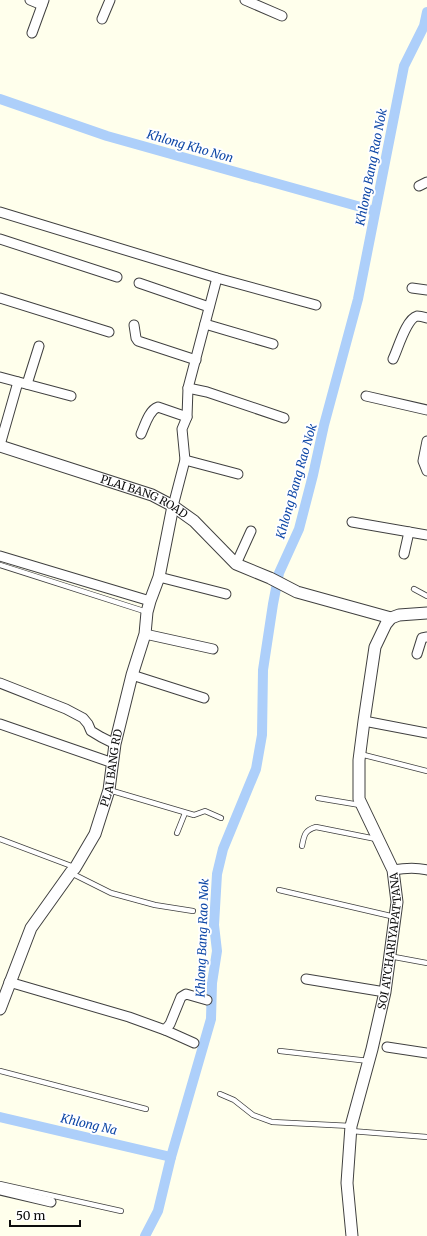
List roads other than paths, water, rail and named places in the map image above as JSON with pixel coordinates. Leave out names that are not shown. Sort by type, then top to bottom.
[{"type":"street","points":[[30,0],[43,3],[32,33]]},
{"type":"street","points":[[102,19],[110,0]]},
{"type":"street","points":[[245,0],[282,16]]},
{"type":"street","points":[[0,212],[217,278],[316,305]]},
{"type":"street","points":[[0,239],[117,277]]},
{"type":"street","points":[[173,506],[185,460],[182,429],[187,417],[188,388],[217,278]]},
{"type":"street","points":[[139,283],[209,308]]},
{"type":"street","points":[[412,288],[427,290]]},
{"type":"street","points":[[0,298],[109,332]]},
{"type":"street","points":[[393,359],[408,324],[418,316],[427,318]]},
{"type":"street","points":[[205,324],[273,344]]},
{"type":"street","points":[[134,325],[136,338],[138,341],[196,360]]},
{"type":"street","points":[[27,384],[39,346]]},
{"type":"street","points":[[0,377],[71,396]]},
{"type":"street","points":[[0,446],[18,382]]},
{"type":"street","points":[[188,388],[207,392],[284,418]]},
{"type":"street","points":[[366,396],[427,410]]},
{"type":"street","points":[[141,434],[151,412],[155,408],[158,407],[187,417]]},
{"type":"street","points":[[427,441],[423,461],[427,471]]},
{"type":"street","name":"PLAI BANG ROAD","points":[[0,446],[152,495],[173,506],[194,521],[236,564],[270,578],[297,592],[392,618]]},
{"type":"street","points":[[185,460],[238,474]]},
{"type":"street","name":"PLAI BANG RD","points":[[0,1009],[31,928],[73,870],[95,834],[109,790],[115,744],[132,675],[145,634],[147,612],[159,577],[173,506]]},
{"type":"street","points":[[352,522],[427,535]]},
{"type":"street","points":[[236,564],[251,531]]},
{"type":"street","points":[[404,554],[409,532]]},
{"type":"street","points":[[0,556],[150,601]]},
{"type":"street","points":[[159,577],[226,594]]},
{"type":"street","points":[[392,618],[407,614],[427,613]]},
{"type":"street","name":"SOI ATCHARIYAPATTANA","points":[[352,1236],[347,1183],[351,1128],[369,1061],[385,992],[397,902],[393,870],[359,799],[360,754],[375,647],[386,624],[392,618]]},
{"type":"street","points":[[145,634],[213,649]]},
{"type":"street","points":[[417,654],[422,638],[427,637]]},
{"type":"street","points":[[132,675],[204,698]]},
{"type":"street","points":[[0,683],[66,709],[83,718],[91,731],[101,738],[115,744]]},
{"type":"street","points":[[364,721],[427,733]]},
{"type":"street","points":[[0,724],[113,763]]},
{"type":"street","points":[[393,870],[420,868],[427,870]]},
{"type":"street","points":[[306,979],[385,992]]},
{"type":"street","points":[[10,982],[129,1017],[165,1030],[194,1043]]},
{"type":"street","points":[[165,1030],[170,1024],[181,997],[186,994],[207,1000]]},
{"type":"street","points":[[386,1047],[427,1053]]},
{"type":"street","points":[[0,1190],[51,1202]]},
{"type":"lane","points":[[0,565],[147,612]]},
{"type":"lane","points":[[414,589],[427,596]]},
{"type":"lane","points":[[360,754],[427,771]]},
{"type":"lane","points":[[109,790],[185,813],[194,815],[205,811],[222,818]]},
{"type":"lane","points":[[318,798],[362,806]]},
{"type":"lane","points":[[177,833],[185,813]]},
{"type":"lane","points":[[302,846],[304,833],[307,830],[316,827],[378,840]]},
{"type":"lane","points":[[0,839],[73,870],[111,893],[155,905],[193,911]]},
{"type":"lane","points":[[279,890],[395,917]]},
{"type":"lane","points":[[389,956],[427,963]]},
{"type":"lane","points":[[280,1051],[369,1061]]},
{"type":"lane","points":[[0,1071],[146,1109]]},
{"type":"lane","points":[[220,1094],[234,1100],[253,1115],[272,1122],[351,1128],[427,1137]]},
{"type":"lane","points":[[0,1184],[121,1211]]},
{"type":"waterway","name":"Khlong Bang Rao Nok","points":[[145,1236],[158,1211],[171,1157],[211,1019],[212,983],[217,951],[214,925],[217,874],[223,849],[256,769],[262,735],[263,670],[279,573],[299,529],[324,425],[358,299],[404,66],[424,26],[427,12]]},
{"type":"waterway","name":"Khlong Kho Non","points":[[0,99],[107,136],[375,211]]},
{"type":"waterway","name":"Khlong Na","points":[[0,1117],[171,1157]]}]
